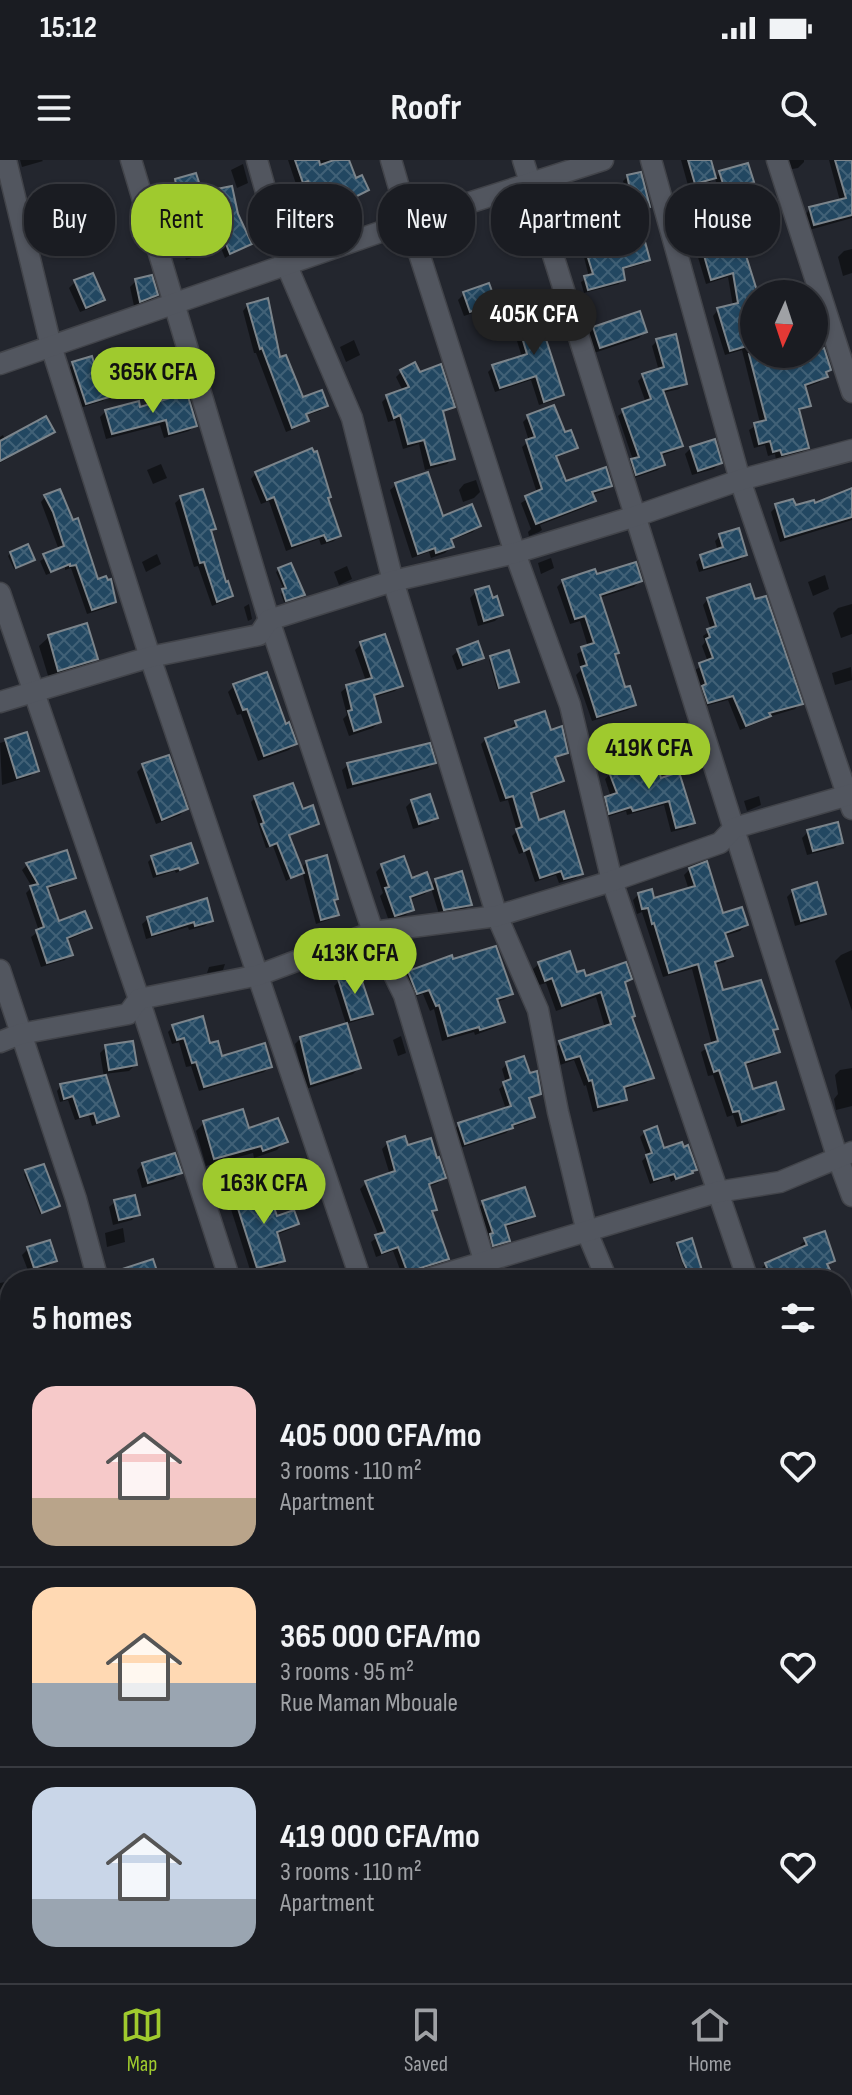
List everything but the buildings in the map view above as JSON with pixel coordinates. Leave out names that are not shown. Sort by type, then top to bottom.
[{"type":"street","points":[[6,160],[51,346],[150,657],[358,1270]]},
{"type":"street","points":[[131,160],[269,620],[373,932],[404,995],[487,1270]]},
{"type":"street","points":[[257,160],[287,266],[352,418],[393,581],[497,916],[538,1010],[558,1112],[587,1232],[603,1270]]},
{"type":"street","points":[[391,160],[398,184]]},
{"type":"street","points":[[523,160],[530,184]]},
{"type":"street","points":[[533,184],[603,160]]},
{"type":"street","points":[[0,1042],[20,1034],[128,1014],[139,999],[259,975],[373,932],[497,916],[612,881],[720,843],[734,828],[850,799],[740,480],[651,160]]},
{"type":"street","points":[[777,160],[852,392]]},
{"type":"street","points":[[0,364],[378,233]]},
{"type":"street","points":[[420,256],[515,553],[570,705],[612,881],[744,1270]]},
{"type":"street","points":[[553,256],[734,828],[844,1154],[852,1196]]},
{"type":"street","points":[[0,702],[150,657],[259,635],[269,620],[393,581],[515,553],[740,480],[852,450]]},
{"type":"street","points":[[0,593],[139,999],[227,1270]]},
{"type":"street","points":[[0,970],[76,1199],[95,1270]]},
{"type":"street","points":[[490,1270],[587,1232],[717,1192],[780,1182],[844,1154]]}]
